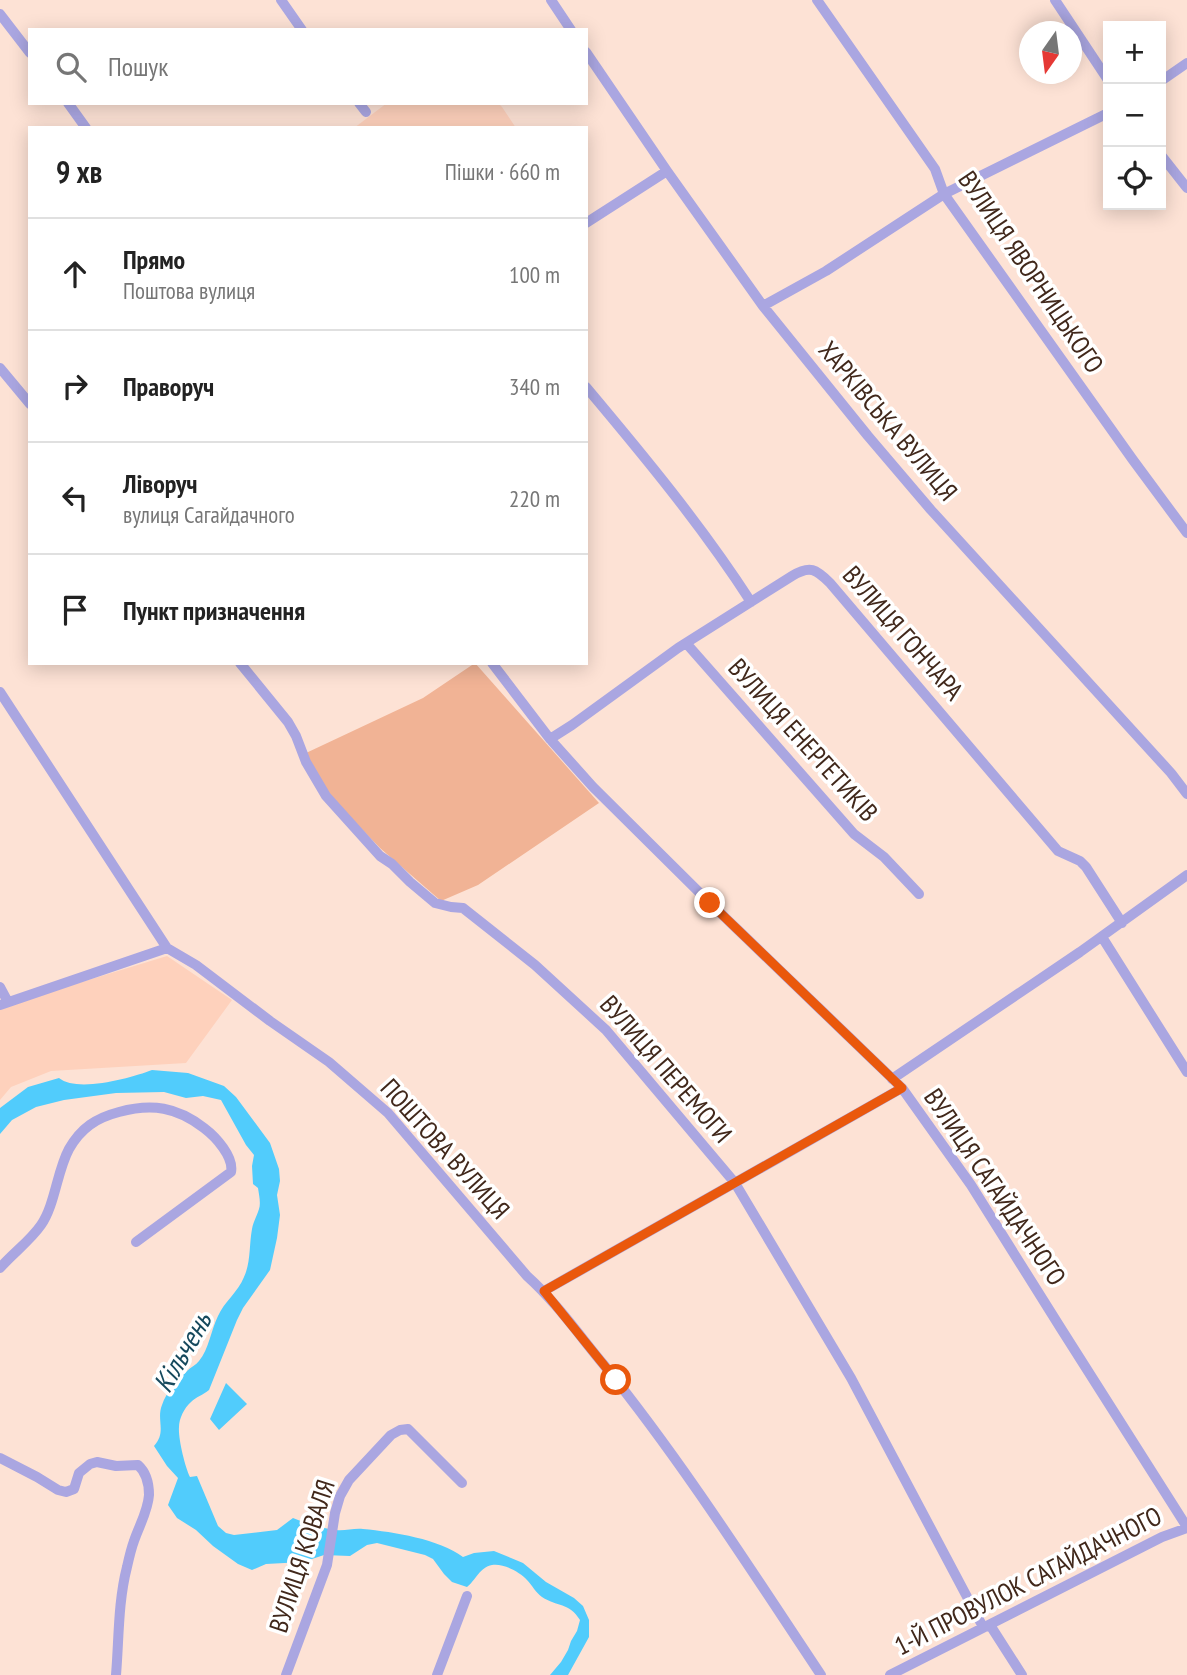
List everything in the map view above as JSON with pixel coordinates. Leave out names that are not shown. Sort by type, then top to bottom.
[{"type":"street","points":[[281,0],[301,28]]},
{"type":"street","points":[[551,0],[570,28]]},
{"type":"street","name":"ВУЛИЦЯ ЯВОРНИЦЬКОГО","points":[[817,0],[935,169],[944,194],[1187,533]]},
{"type":"street","points":[[1055,0],[1103,72]]},
{"type":"street","points":[[0,14],[28,50]]},
{"type":"street","name":"ХАРКІВСЬКА ВУЛИЦЯ","points":[[588,55],[667,172],[763,306],[868,436],[931,510],[1171,773],[1187,794]]},
{"type":"street","points":[[1166,78],[1187,63]]},
{"type":"street","points":[[69,105],[85,126]]},
{"type":"street","points":[[763,306],[826,271],[944,194],[1103,115]]},
{"type":"street","points":[[1166,161],[1187,188]]},
{"type":"street","points":[[588,222],[667,172]]},
{"type":"street","points":[[0,368],[28,402]]},
{"type":"street","points":[[588,389],[701,530],[751,602]]},
{"type":"street","name":"ВУЛИЦЯ ГОНЧАРА","points":[[550,739],[686,643],[800,571],[818,571],[1058,851],[1080,861],[1086,867],[1122,923]]},
{"type":"street","name":"ВУЛИЦЯ ЕНЕРГЕТИКІВ","points":[[686,643],[854,835],[884,857],[919,894]]},
{"type":"street","name":"ВУЛИЦЯ ПЕРЕМОГИ","points":[[242,665],[288,722],[306,762],[326,796],[380,856],[435,903],[463,908],[535,965],[606,1030],[735,1183],[851,1378],[986,1626],[1022,1675]]},
{"type":"street","name":"ВУЛИЦЯ САГАЙДАЧНОГО","points":[[494,665],[550,739],[593,787],[902,1088],[971,1185],[1187,1527]]},
{"type":"street","name":"ПОШТОВА ВУЛИЦЯ","points":[[0,692],[167,947],[196,965],[329,1062],[388,1113],[527,1276],[544,1291],[616,1380],[660,1439],[821,1675]]},
{"type":"street","points":[[892,1079],[1102,937],[1187,875]]},
{"type":"street","points":[[1102,937],[1187,1072]]},
{"type":"street","points":[[0,987],[4,1003],[167,947]]},
{"type":"street","points":[[544,1291],[902,1088]]},
{"type":"street","points":[[0,1268],[43,1223],[68,1151],[82,1131],[104,1116],[150,1106],[192,1119],[212,1134],[228,1157],[232,1172],[136,1241]]},
{"type":"street","name":"ВУЛИЦЯ КОВАЛЯ","points":[[286,1675],[327,1565],[335,1513],[349,1480],[391,1435],[408,1429],[462,1483]]},
{"type":"street","points":[[0,1458],[66,1492],[74,1489],[79,1473],[90,1464],[97,1462],[116,1466],[138,1465],[143,1469],[148,1485],[148,1505],[126,1569],[116,1675]]},
{"type":"street","name":"1-Й ПРОВУЛОК САГАЙДАЧНОГО","points":[[890,1675],[1162,1537],[1187,1527]]},
{"type":"street","points":[[437,1675],[467,1596]]},
{"type":"shaded area","points":[[384,105],[500,105],[515,126],[357,126]]},
{"type":"shaded area","points":[[472,665],[477,665],[599,803],[478,885],[441,901],[380,848],[323,789],[306,753],[423,698]]},
{"type":"shaded area","points":[[167,956],[232,1000],[186,1063],[51,1071],[11,1087],[0,1100],[0,1007]]},
{"type":"water","points":[[152,1070],[188,1073],[224,1086],[236,1097],[270,1143],[279,1169],[277,1195],[280,1215],[270,1270],[243,1308],[209,1390],[188,1404],[179,1424],[188,1472],[190,1477],[197,1476],[218,1526],[226,1533],[234,1535],[277,1530],[293,1518],[330,1529],[363,1529],[416,1537],[442,1545],[463,1557],[494,1551],[523,1563],[546,1582],[574,1598],[583,1606],[589,1620],[589,1637],[568,1675],[550,1675],[568,1650],[580,1620],[572,1610],[542,1597],[524,1577],[511,1569],[501,1565],[488,1566],[467,1587],[452,1582],[433,1559],[425,1555],[377,1543],[367,1545],[350,1556],[324,1555],[303,1562],[266,1564],[252,1570],[238,1564],[213,1546],[196,1530],[177,1518],[168,1505],[178,1478],[154,1446],[161,1431],[160,1410],[173,1386],[202,1356],[221,1311],[246,1271],[253,1226],[260,1204],[258,1188],[253,1184],[254,1155],[221,1100],[203,1096],[186,1098],[164,1092],[116,1093],[36,1107],[12,1120],[0,1134],[0,1108],[28,1087],[59,1078],[78,1084],[104,1083]]},
{"type":"water","points":[[226,1383],[247,1404],[219,1430],[210,1419]]},
{"type":"route","points":[[616,1380],[544,1291],[902,1088],[710,903]]},
{"type":"water label","name":"Кільчень","points":[[182,1352]]}]
